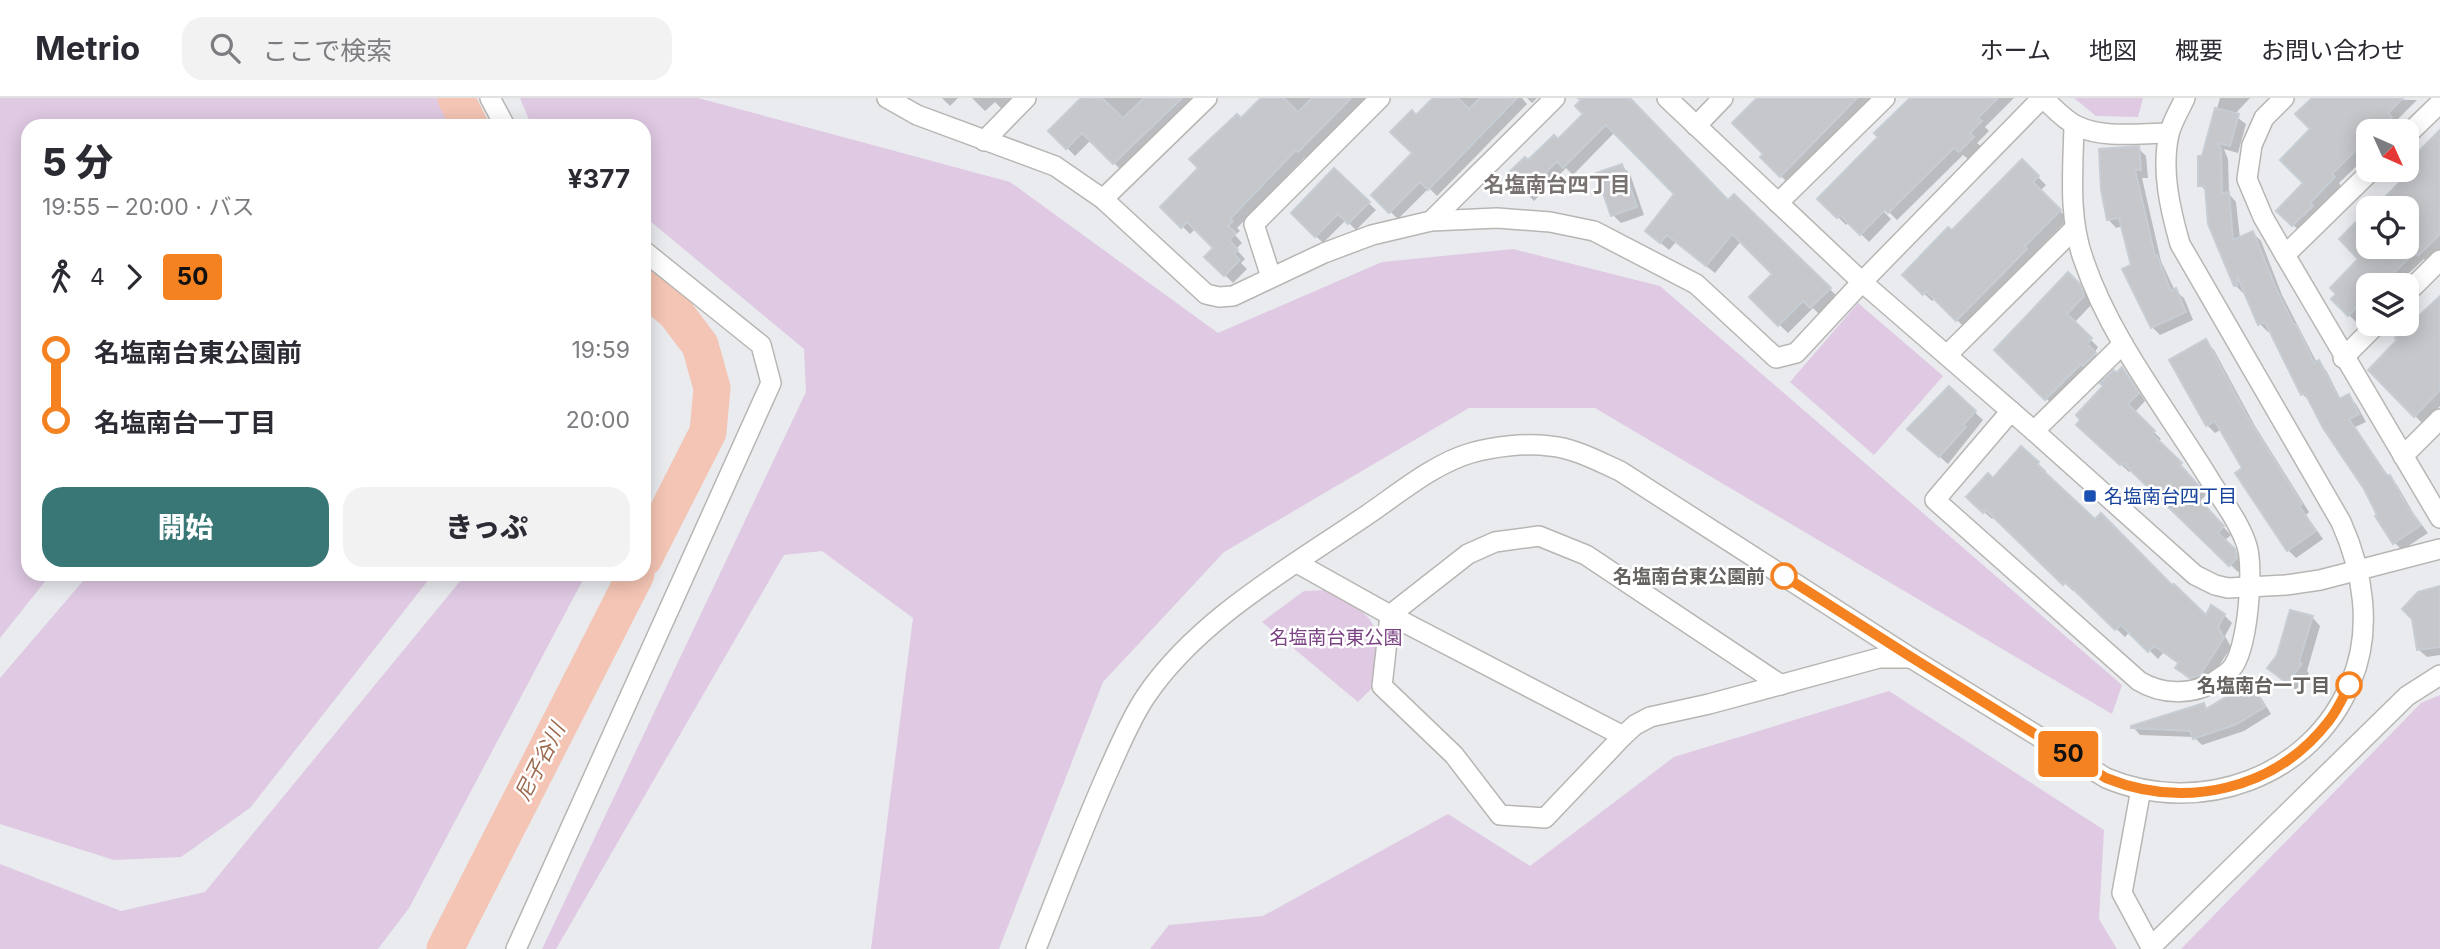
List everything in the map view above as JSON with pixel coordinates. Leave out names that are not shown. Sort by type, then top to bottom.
[{"type":"street","points":[[490,98],[501,119]]},
{"type":"street","points":[[887,98],[916,115],[1055,166],[1104,199],[1206,295],[1219,298],[1234,296],[1324,253],[1373,235],[1431,221],[1497,218],[1549,222],[1594,231],[1696,284],[1776,358],[1796,353],[2043,98],[2074,125],[2088,131],[2112,134],[2169,133]]},
{"type":"street","points":[[984,141],[1026,98]]},
{"type":"street","points":[[1104,199],[1207,98]]},
{"type":"street","points":[[1272,277],[1254,224],[1380,98]]},
{"type":"street","points":[[1431,221],[1555,98]]},
{"type":"street","points":[[1667,98],[1862,282],[2034,430],[2195,575],[2215,585],[2250,588],[2320,580],[2440,549]]},
{"type":"street","points":[[1696,126],[1723,98]]},
{"type":"street","points":[[1778,203],[1885,98]]},
{"type":"street","points":[[1036,949],[1125,734],[1146,696],[1168,668],[1203,632],[1297,563],[1429,473],[1470,453],[1511,446],[1552,446],[1586,456],[1620,471],[2106,778],[2165,794],[2196,794],[2255,779],[2280,766],[2303,749],[2329,721],[2351,682],[2363,629],[2363,603],[2358,570],[2341,522],[2180,244],[2171,212],[2168,187],[2169,133],[2185,98]]},
{"type":"street","points":[[2284,98],[2264,118],[2252,145],[2247,179],[2263,217],[2343,358],[2440,518]]},
{"type":"street","points":[[2419,123],[2440,103]]},
{"type":"street","points":[[2011,411],[1935,500],[2138,681],[2151,689],[2167,692],[2189,690],[2211,684],[2232,669],[2243,637],[2250,588],[2249,552],[2239,527],[2123,344],[2088,273],[2074,229],[2074,125]]},
{"type":"street","points":[[2285,255],[2360,182]]},
{"type":"street","points":[[1947,355],[2074,229]]},
{"type":"street","points":[[516,949],[771,383],[761,345],[651,257]]},
{"type":"street","points":[[2419,281],[2440,260]]},
{"type":"street","points":[[2343,358],[2365,336]]},
{"type":"street","points":[[2034,430],[2123,344]]},
{"type":"street","points":[[2403,456],[2440,419]]},
{"type":"street","points":[[1781,685],[1586,555],[1539,536],[1495,542],[1468,554],[1390,615],[1382,687],[1454,755],[1500,815],[1545,818],[1623,736],[1650,717],[1781,685],[1879,658],[1911,657]]},
{"type":"street","points":[[1297,563],[1390,615],[1623,736]]},
{"type":"street","points":[[2141,789],[2122,893],[2151,947],[2407,696],[2440,675]]},
{"type":"green space","points":[[0,98],[437,98],[451,119],[21,119],[21,581],[45,581],[0,638]]},
{"type":"green space","points":[[520,98],[698,98],[1010,182],[1218,333],[1382,262],[1513,249],[1660,286],[2122,685],[2112,714],[1595,408],[1469,408],[1224,552],[1103,682],[999,949],[871,949],[913,618],[822,551],[784,555],[556,949],[542,949],[806,392],[804,349],[651,222],[651,119],[529,119]]},
{"type":"green space","points":[[2074,98],[2143,98],[2138,117],[2096,116]]},
{"type":"green space","points":[[1858,303],[1943,376],[1874,455],[1790,382]]},
{"type":"green space","points":[[83,581],[428,581],[250,808],[181,857],[114,860],[0,824],[0,678]]},
{"type":"green space","points":[[460,581],[582,581],[409,908],[378,949],[0,949],[0,864],[121,911],[205,892]]},
{"type":"green space","name":"名塩南台東公園","points":[[1328,590],[1368,617],[1376,635],[1378,682],[1358,702],[1262,622],[1304,591]]},
{"type":"green space","points":[[1889,691],[2104,830],[2099,919],[2117,949],[1150,949],[1169,925],[1263,916],[1448,814],[1530,866],[1674,757]]},
{"type":"green space","points":[[2440,695],[2440,949],[2181,949],[2421,703]]},
{"type":"building","points":[[1081,98],[1102,98],[1123,118],[1144,98],[1182,98],[1113,164],[1082,133],[1066,149],[1048,131]]},
{"type":"building","points":[[1261,98],[1284,98],[1298,112],[1312,98],[1351,98],[1298,152],[1296,150],[1230,219],[1233,221],[1228,226],[1236,233],[1229,240],[1238,250],[1234,254],[1240,260],[1224,276],[1204,257],[1213,248],[1187,222],[1181,228],[1160,207],[1198,168],[1189,159],[1237,114],[1241,118]]},
{"type":"building","points":[[1433,98],[1458,98],[1469,109],[1480,98],[1517,98],[1428,190],[1420,182],[1389,213],[1371,195],[1412,153],[1390,132],[1412,110],[1416,115]]},
{"type":"building","points":[[1578,98],[1630,98],[1728,200],[1734,194],[1831,288],[1810,308],[1803,301],[1778,326],[1749,297],[1772,274],[1732,234],[1706,266],[1667,235],[1660,243],[1645,231],[1674,194],[1606,125],[1563,168],[1557,161],[1525,194],[1506,175],[1525,157],[1528,160],[1554,135],[1558,139],[1583,114],[1575,106],[1581,100]]},
{"type":"building","points":[[1757,98],[1857,98],[1780,177],[1760,157],[1763,154],[1732,123]]},
{"type":"building","points":[[1910,98],[1998,98],[1978,118],[1982,121],[1970,133],[1974,137],[1959,152],[1954,148],[1888,213],[1885,210],[1860,235],[1840,215],[1837,218],[1817,199],[1878,137],[1874,133]]},
{"type":"building","points":[[2312,98],[2403,98],[2388,113],[2392,117],[2390,119],[2356,119],[2356,150],[2332,174],[2335,177],[2310,203],[2313,206],[2292,226],[2276,211],[2303,183],[2280,160],[2310,129],[2295,114]]},
{"type":"building","points":[[2215,108],[2239,114],[2230,146],[2218,143],[2221,150],[2222,193],[2229,192],[2233,240],[2253,231],[2275,286],[2314,363],[2319,360],[2339,399],[2349,394],[2359,414],[2349,419],[2387,476],[2390,475],[2421,525],[2393,544],[2375,516],[2377,515],[2364,489],[2323,428],[2305,393],[2301,395],[2265,322],[2258,325],[2237,276],[2237,286],[2234,286],[2208,224],[2205,186],[2198,186],[2198,156],[2202,156]]},
{"type":"building","points":[[2440,130],[2440,234],[2419,255],[2419,196],[2386,196],[2400,182],[2419,182],[2419,151]]},
{"type":"building","points":[[2139,146],[2141,170],[2135,170],[2155,256],[2157,255],[2171,291],[2176,288],[2186,312],[2151,328],[2122,269],[2131,265],[2119,218],[2107,220],[2101,190],[2099,149]]},
{"type":"building","points":[[2022,159],[2039,176],[2033,182],[2061,210],[2025,246],[2027,249],[1956,321],[1926,291],[1923,295],[1902,275],[1948,227],[1952,230]]},
{"type":"building","points":[[1622,164],[1637,207],[1611,216],[1596,173]]},
{"type":"building","points":[[1334,168],[1370,202],[1348,224],[1338,214],[1315,237],[1291,213]]},
{"type":"building","points":[[2356,222],[2356,257],[2339,239]]},
{"type":"building","points":[[2358,259],[2408,259],[2394,273],[2356,273],[2356,308],[2348,316],[2331,299],[2336,294],[2330,288]]},
{"type":"building","points":[[2068,272],[2080,284],[2084,296],[2067,314],[2092,338],[2087,344],[2096,353],[2045,400],[1994,350]]},
{"type":"building","points":[[2440,296],[2440,390],[2414,417],[2368,370],[2397,340],[2397,336],[2419,336],[2419,316]]},
{"type":"building","points":[[2206,339],[2247,416],[2316,531],[2287,551],[2235,473],[2242,468],[2215,421],[2206,426],[2169,360]]},
{"type":"building","points":[[2122,367],[2139,393],[2128,404],[2155,431],[2152,434],[2182,463],[2180,465],[2199,486],[2194,492],[2195,495],[2224,526],[2218,533],[2235,549],[2237,558],[2229,566],[2123,463],[2120,465],[2076,425],[2080,420],[2076,415],[2103,386],[2100,383],[2114,370],[2116,373]]},
{"type":"building","points":[[1949,386],[1976,411],[1963,425],[1966,427],[1939,457],[1907,429]]},
{"type":"building","points":[[2021,446],[2039,462],[2037,465],[2095,519],[2101,513],[2172,585],[2206,615],[2211,605],[2225,614],[2218,627],[2224,638],[2200,675],[2190,678],[2175,668],[2179,662],[2154,646],[2148,652],[2121,625],[2115,630],[2066,582],[2063,585],[1986,510],[1983,513],[1966,497],[1988,473],[1993,478]]},
{"type":"building","points":[[2440,586],[2440,647],[2417,650],[2412,619],[2402,609],[2418,592]]},
{"type":"building","points":[[2290,610],[2313,616],[2299,662],[2302,664],[2287,683],[2267,668],[2277,655]]},
{"type":"building","points":[[2251,682],[2265,707],[2237,724],[2193,739],[2190,731],[2131,728],[2204,703],[2206,709]]},
{"type":"waterway","name":"尼子谷川","points":[[456,98],[466,119]]},
{"type":"waterway","name":"尼子谷川","points":[[651,292],[675,312],[700,345],[712,388],[708,432],[651,544]]},
{"type":"waterway","name":"尼子谷川","points":[[445,949],[632,581]]},
{"type":"bus line","name":"50","points":[[1784,576],[2106,778],[2165,794],[2196,794],[2227,788],[2255,779],[2280,766],[2303,749],[2329,721],[2349,685]]},
{"type":"place","name":"名塩南台四丁目","points":[[2090,496]]},
{"type":"place","name":"名塩南台東公園前","points":[[1784,576]]},
{"type":"place","name":"名塩南台一丁目","points":[[2349,685]]},
{"type":"district","name":"名塩南台四丁目","points":[[1557,185]]}]
